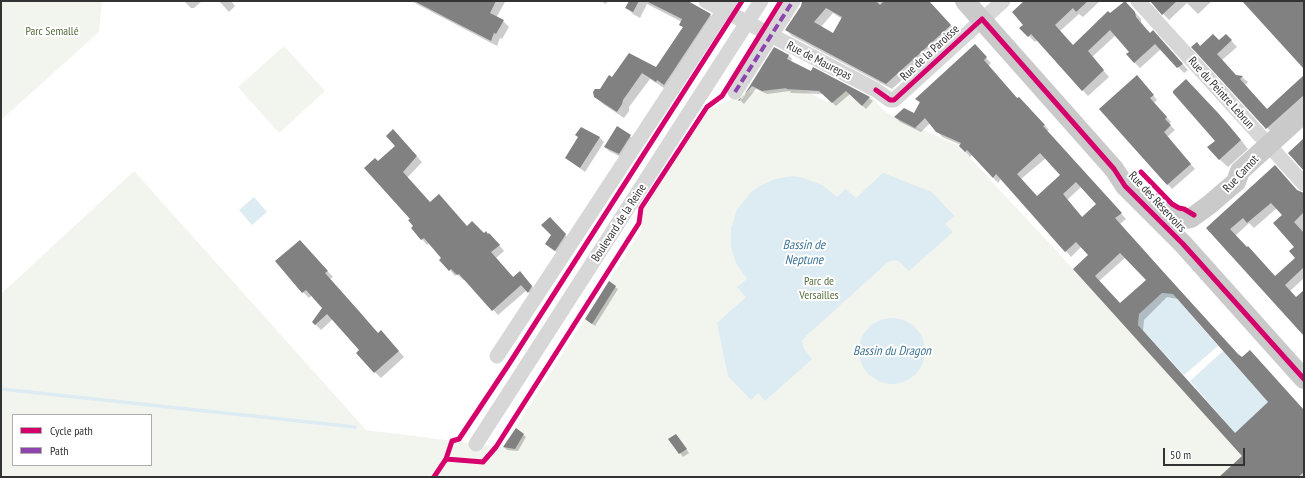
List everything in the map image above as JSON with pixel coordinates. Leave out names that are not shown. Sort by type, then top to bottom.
[{"type":"main road","name":"Rue des Réservoirs","points":[[965,1],[1114,169],[1125,186],[1183,244],[1304,379]]},
{"type":"main road","name":"Rue Carnot","points":[[1202,210],[1236,182],[1240,171],[1304,113]]},
{"type":"main road","name":"Rue des Réservoirs","points":[[1114,169],[1128,176],[1167,215],[1175,219],[1186,219],[1202,210]]},
{"type":"main road","points":[[1183,244],[1202,210]]},
{"type":"street","name":"Rue de Maurepas","points":[[706,1],[727,6],[747,23],[876,90],[890,100]]},
{"type":"street","name":"Boulevard de la Reine","points":[[476,444],[761,1]]},
{"type":"street","points":[[735,92],[793,1]]},
{"type":"street","name":"Rue de la Paroisse","points":[[890,100],[894,100],[1003,1]]},
{"type":"street","name":"Rue du Peintre Lebrun","points":[[1138,1],[1304,184]]},
{"type":"street","points":[[497,356],[727,6]]},
{"type":"green space","name":"Parc Semallé","points":[[1,1],[102,1],[99,32],[1,120]]},
{"type":"green space","points":[[284,46],[325,91],[279,133],[238,87]]},
{"type":"green space","name":"Parc de Versailles","points":[[791,87],[800,88],[827,102],[846,91],[862,106],[871,96],[884,111],[894,117],[959,146],[1245,454],[1219,477],[1,477],[1,294],[134,171],[366,430],[503,447],[641,231],[643,208],[706,111],[746,93]]},
{"type":"water","name":"Bassin de Neptune","points":[[883,173],[932,192],[954,216],[945,224],[953,232],[909,271],[898,261],[894,260],[888,262],[802,341],[804,349],[812,359],[765,401],[758,393],[751,400],[728,376],[717,323],[746,297],[737,287],[747,279],[736,263],[731,247],[731,228],[737,210],[752,191],[775,179],[793,176],[803,178],[822,185],[837,197],[846,189],[856,198]]},
{"type":"water","points":[[254,197],[267,212],[252,225],[239,210]]},
{"type":"water","points":[[1162,293],[1173,294],[1218,346],[1184,375],[1138,325],[1139,314]]},
{"type":"water","name":"Bassin du Dragon","points":[[886,318],[898,318],[910,323],[920,333],[925,345],[923,364],[910,379],[898,384],[886,384],[874,379],[864,369],[859,357],[859,345],[864,333],[874,323]]},
{"type":"water","points":[[1223,351],[1268,402],[1235,433],[1190,381]]},
{"type":"building","points":[[414,1],[496,1],[490,13],[504,20],[496,34],[494,33],[491,41]]},
{"type":"building","points":[[629,1],[639,1],[633,12],[625,8]]},
{"type":"building","points":[[646,1],[688,1],[711,14],[664,85],[642,73],[623,100],[617,112],[594,97],[593,92],[595,89],[600,89],[609,75],[612,77],[629,53],[656,67],[683,27],[679,25],[682,19]]},
{"type":"building","points":[[802,1],[876,1],[880,5],[884,1],[929,1],[951,25],[886,84],[785,30],[801,6]],"holes":[[[826,8],[842,17],[833,33],[814,22]]]},
{"type":"building","points":[[1024,1],[1088,1],[1076,12],[1073,8],[1055,25],[1073,45],[1108,11],[1110,13],[1125,1],[1150,33],[1153,30],[1183,64],[1177,68],[1155,44],[1134,63],[1126,54],[1129,52],[1110,30],[1088,51],[1104,70],[1082,91],[1031,34],[1028,37],[1019,28],[1023,25],[1012,12]]},
{"type":"building","points":[[1150,1],[1177,1],[1162,15]]},
{"type":"building","points":[[1242,1],[1304,1],[1304,69]]},
{"type":"building","points":[[1213,34],[1219,40],[1226,34],[1232,40],[1217,54],[1236,75],[1243,76],[1240,79],[1267,109],[1304,75],[1304,95],[1266,129],[1191,47],[1197,42],[1200,46]]},
{"type":"building","points":[[975,44],[987,57],[984,60],[1017,98],[1019,97],[1045,125],[1043,126],[1122,213],[1115,218],[1167,276],[1238,354],[1242,357],[1250,350],[1304,410],[1304,472],[1298,477],[1219,477],[1242,456],[1073,269],[1088,255],[1076,242],[1065,252],[996,174],[993,178],[967,150],[965,152],[959,146],[961,143],[936,132],[925,118],[915,128],[894,117],[904,108],[914,113],[920,102],[915,99]],"holes":[[[1040,153],[1060,175],[1037,196],[1017,174]],[[1076,182],[1096,204],[1082,217],[1063,194]],[[1120,253],[1146,280],[1120,303],[1095,276]],[[1162,293],[1173,294],[1268,402],[1235,433],[1138,325],[1139,314]]]},
{"type":"building","points":[[774,47],[789,55],[787,59],[811,71],[813,67],[870,97],[862,106],[846,91],[832,103],[819,91],[786,89],[787,88],[762,91],[752,86],[744,95]]},
{"type":"building","points":[[1137,75],[1154,95],[1150,98],[1167,117],[1165,119],[1171,125],[1164,132],[1191,164],[1167,185],[1099,109]]},
{"type":"building","points":[[1186,79],[1241,140],[1219,160],[1207,147],[1215,141],[1173,93],[1173,91]]},
{"type":"building","points":[[617,126],[631,135],[619,154],[604,147]]},
{"type":"building","points":[[581,127],[600,137],[580,168],[565,158],[578,137],[575,135]]},
{"type":"building","points":[[393,129],[417,156],[403,172],[430,202],[439,194],[467,226],[472,221],[484,233],[486,231],[488,234],[489,233],[500,245],[491,252],[513,277],[520,271],[532,286],[528,293],[521,285],[492,311],[459,274],[457,275],[451,269],[449,271],[439,260],[441,258],[424,238],[421,240],[411,228],[413,226],[408,220],[410,219],[364,168],[375,158],[378,161],[395,146],[386,136]]},
{"type":"building","points":[[1304,138],[1304,171],[1288,153]]},
{"type":"building","points":[[1275,165],[1297,190],[1304,193],[1304,212],[1294,222],[1304,233],[1304,267],[1285,285],[1296,297],[1304,290],[1304,336],[1206,228]],"holes":[[[1271,203],[1282,215],[1273,223],[1294,247],[1289,251],[1295,258],[1275,276],[1248,246],[1247,247],[1230,229],[1243,218],[1247,223]]]},
{"type":"building","points":[[550,217],[566,234],[555,251],[545,244],[551,235],[541,225]]},
{"type":"building","points":[[300,240],[328,271],[325,273],[378,333],[381,330],[399,351],[374,373],[356,353],[359,350],[327,314],[315,325],[312,322],[322,308],[306,290],[302,293],[275,261]]},
{"type":"building","points":[[609,281],[616,286],[592,324],[585,319]]},
{"type":"building","points":[[516,428],[524,434],[515,449],[503,447]]},
{"type":"building","points":[[676,434],[687,449],[679,454],[668,439]]},
{"type":"waterway","points":[[1,389],[355,427]]},
{"type":"marked path","points":[[735,92],[793,1]]},
{"type":"cycle path","points":[[434,477],[446,459],[452,441],[459,439],[509,364],[742,1]]},
{"type":"cycle path","points":[[446,459],[483,462],[496,447],[639,223],[641,208],[707,107],[722,96],[781,1]]},
{"type":"cycle path","points":[[876,90],[890,100],[894,100],[982,19],[1114,169],[1125,186],[1183,244],[1304,379]]},
{"type":"cycle path","points":[[1141,172],[1172,204],[1194,215]]}]
